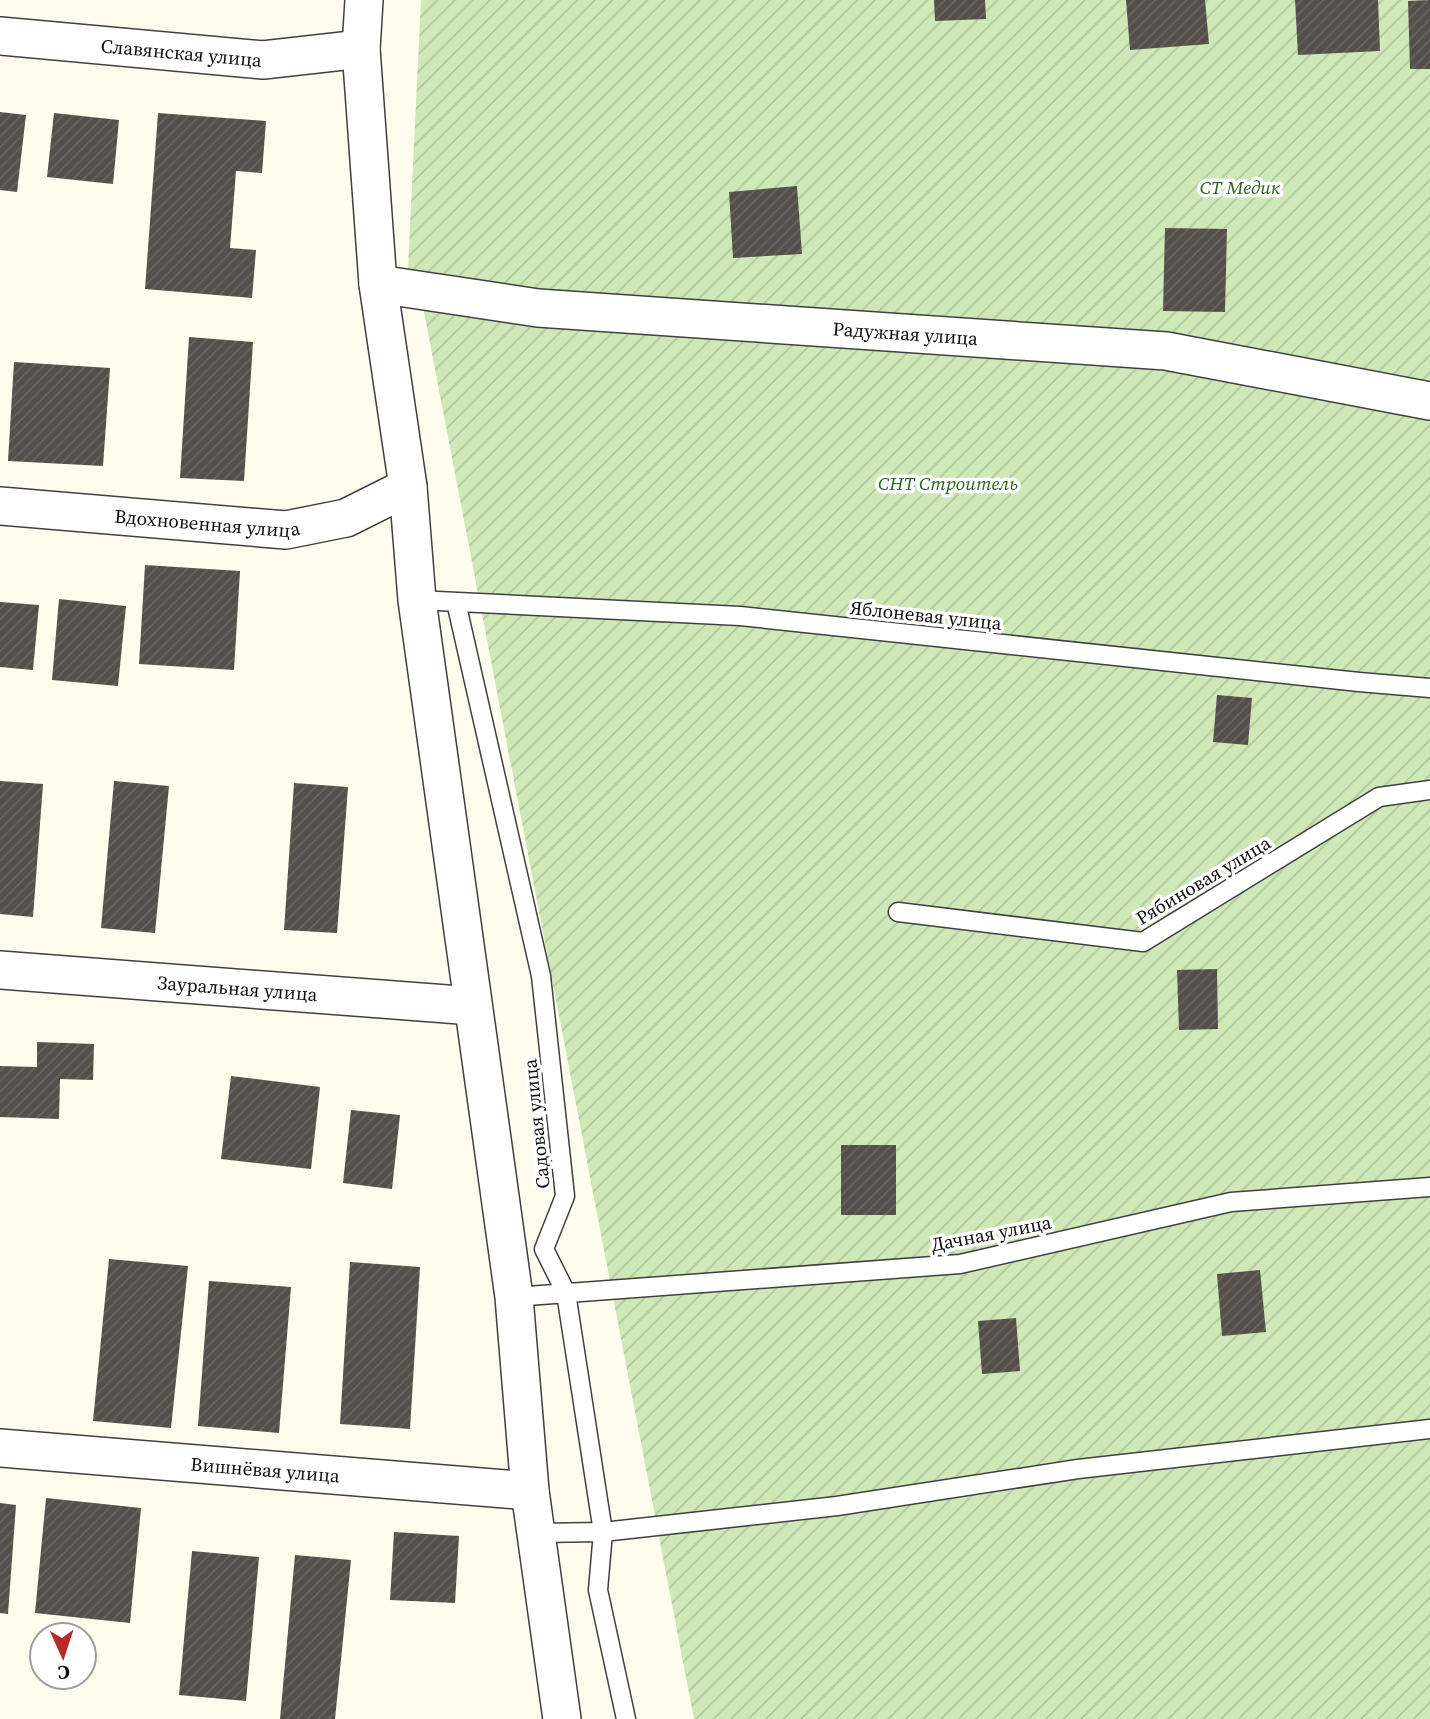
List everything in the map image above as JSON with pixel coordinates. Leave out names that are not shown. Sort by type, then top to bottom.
[{"type":"street","points":[[364,0],[361,49],[378,285],[408,487],[416,600],[514,1297],[530,1491],[562,1719]]},
{"type":"street","name":"Славянская улица","points":[[0,36],[262,60],[361,49]]},
{"type":"street","name":"Радужная улица","points":[[378,285],[538,308],[1166,351],[1430,401]]},
{"type":"street","name":"Вдохновенная улица","points":[[0,506],[286,530],[346,518],[408,487]]},
{"type":"street","name":"Зауральная улица","points":[[0,970],[473,1006]]},
{"type":"street","name":"Вишнёвая улица","points":[[0,1448],[530,1491]]},
{"type":"lane","name":"Яблоневая улица","points":[[416,600],[740,616],[1331,680],[1430,688]]},
{"type":"lane","name":"Садовая улица","points":[[456,602],[541,976],[565,1196],[544,1249],[566,1293],[603,1532],[598,1590],[626,1719]]},
{"type":"lane","name":"Рябиновая улица","points":[[898,912],[1143,942],[1379,797],[1430,790]]},
{"type":"lane","name":"Дачная улица","points":[[514,1297],[960,1264],[1231,1202],[1430,1187]]},
{"type":"lane","points":[[536,1533],[603,1532],[837,1506],[1078,1469],[1430,1429]]},
{"type":"green space","name":"СНТ Строитель","points":[[421,0],[1430,0],[1430,1719],[694,1719],[420,291],[407,289]]},
{"type":"building","points":[[934,0],[985,0],[986,19],[935,21]]},
{"type":"building","points":[[1126,0],[1205,0],[1209,44],[1130,50]]},
{"type":"building","points":[[1295,0],[1378,0],[1380,51],[1298,55]]},
{"type":"building","points":[[1430,0],[1430,69],[1410,69],[1408,1]]},
{"type":"building","points":[[0,112],[26,115],[17,192],[0,190]]},
{"type":"building","points":[[54,113],[119,120],[113,184],[47,177]]},
{"type":"building","points":[[158,113],[266,121],[262,173],[236,171],[230,248],[256,250],[252,298],[145,289]]},
{"type":"building","points":[[797,186],[802,254],[733,258],[729,192]]},
{"type":"building","points":[[1165,228],[1227,229],[1225,312],[1163,311]]},
{"type":"building","points":[[189,337],[253,342],[244,481],[180,478]]},
{"type":"building","points":[[14,362],[110,368],[103,466],[8,461]]},
{"type":"building","points":[[145,565],[240,571],[234,670],[139,664]]},
{"type":"building","points":[[59,599],[126,606],[118,686],[52,680]]},
{"type":"building","points":[[0,602],[39,605],[33,670],[0,667]]},
{"type":"building","points":[[1217,695],[1252,698],[1248,745],[1213,742]]},
{"type":"building","points":[[0,781],[43,784],[33,917],[0,914]]},
{"type":"building","points":[[114,781],[169,786],[155,933],[101,928]]},
{"type":"building","points":[[294,783],[348,787],[337,933],[284,930]]},
{"type":"building","points":[[1217,969],[1218,1029],[1179,1030],[1177,970]]},
{"type":"building","points":[[37,1042],[94,1044],[93,1080],[60,1079],[59,1119],[0,1117],[0,1066],[37,1067]]},
{"type":"building","points":[[231,1076],[320,1087],[311,1169],[221,1159]]},
{"type":"building","points":[[351,1110],[400,1115],[392,1189],[343,1183]]},
{"type":"building","points":[[841,1145],[896,1145],[896,1215],[841,1215]]},
{"type":"building","points":[[109,1259],[188,1266],[171,1428],[93,1421]]},
{"type":"building","points":[[350,1262],[420,1267],[410,1429],[340,1424]]},
{"type":"building","points":[[1260,1270],[1266,1332],[1222,1336],[1217,1274]]},
{"type":"building","points":[[209,1281],[291,1287],[279,1433],[198,1426]]},
{"type":"building","points":[[1016,1318],[1020,1371],[982,1374],[978,1321]]},
{"type":"building","points":[[46,1498],[141,1508],[130,1623],[35,1613]]},
{"type":"building","points":[[0,1503],[16,1505],[8,1614],[0,1613]]},
{"type":"building","points":[[394,1532],[459,1536],[455,1603],[390,1600]]},
{"type":"building","points":[[192,1551],[259,1557],[246,1701],[179,1695]]},
{"type":"building","points":[[295,1555],[351,1560],[335,1719],[280,1719]]},
{"type":"park label","name":"СТ Медик","points":[[1240,187]]}]
